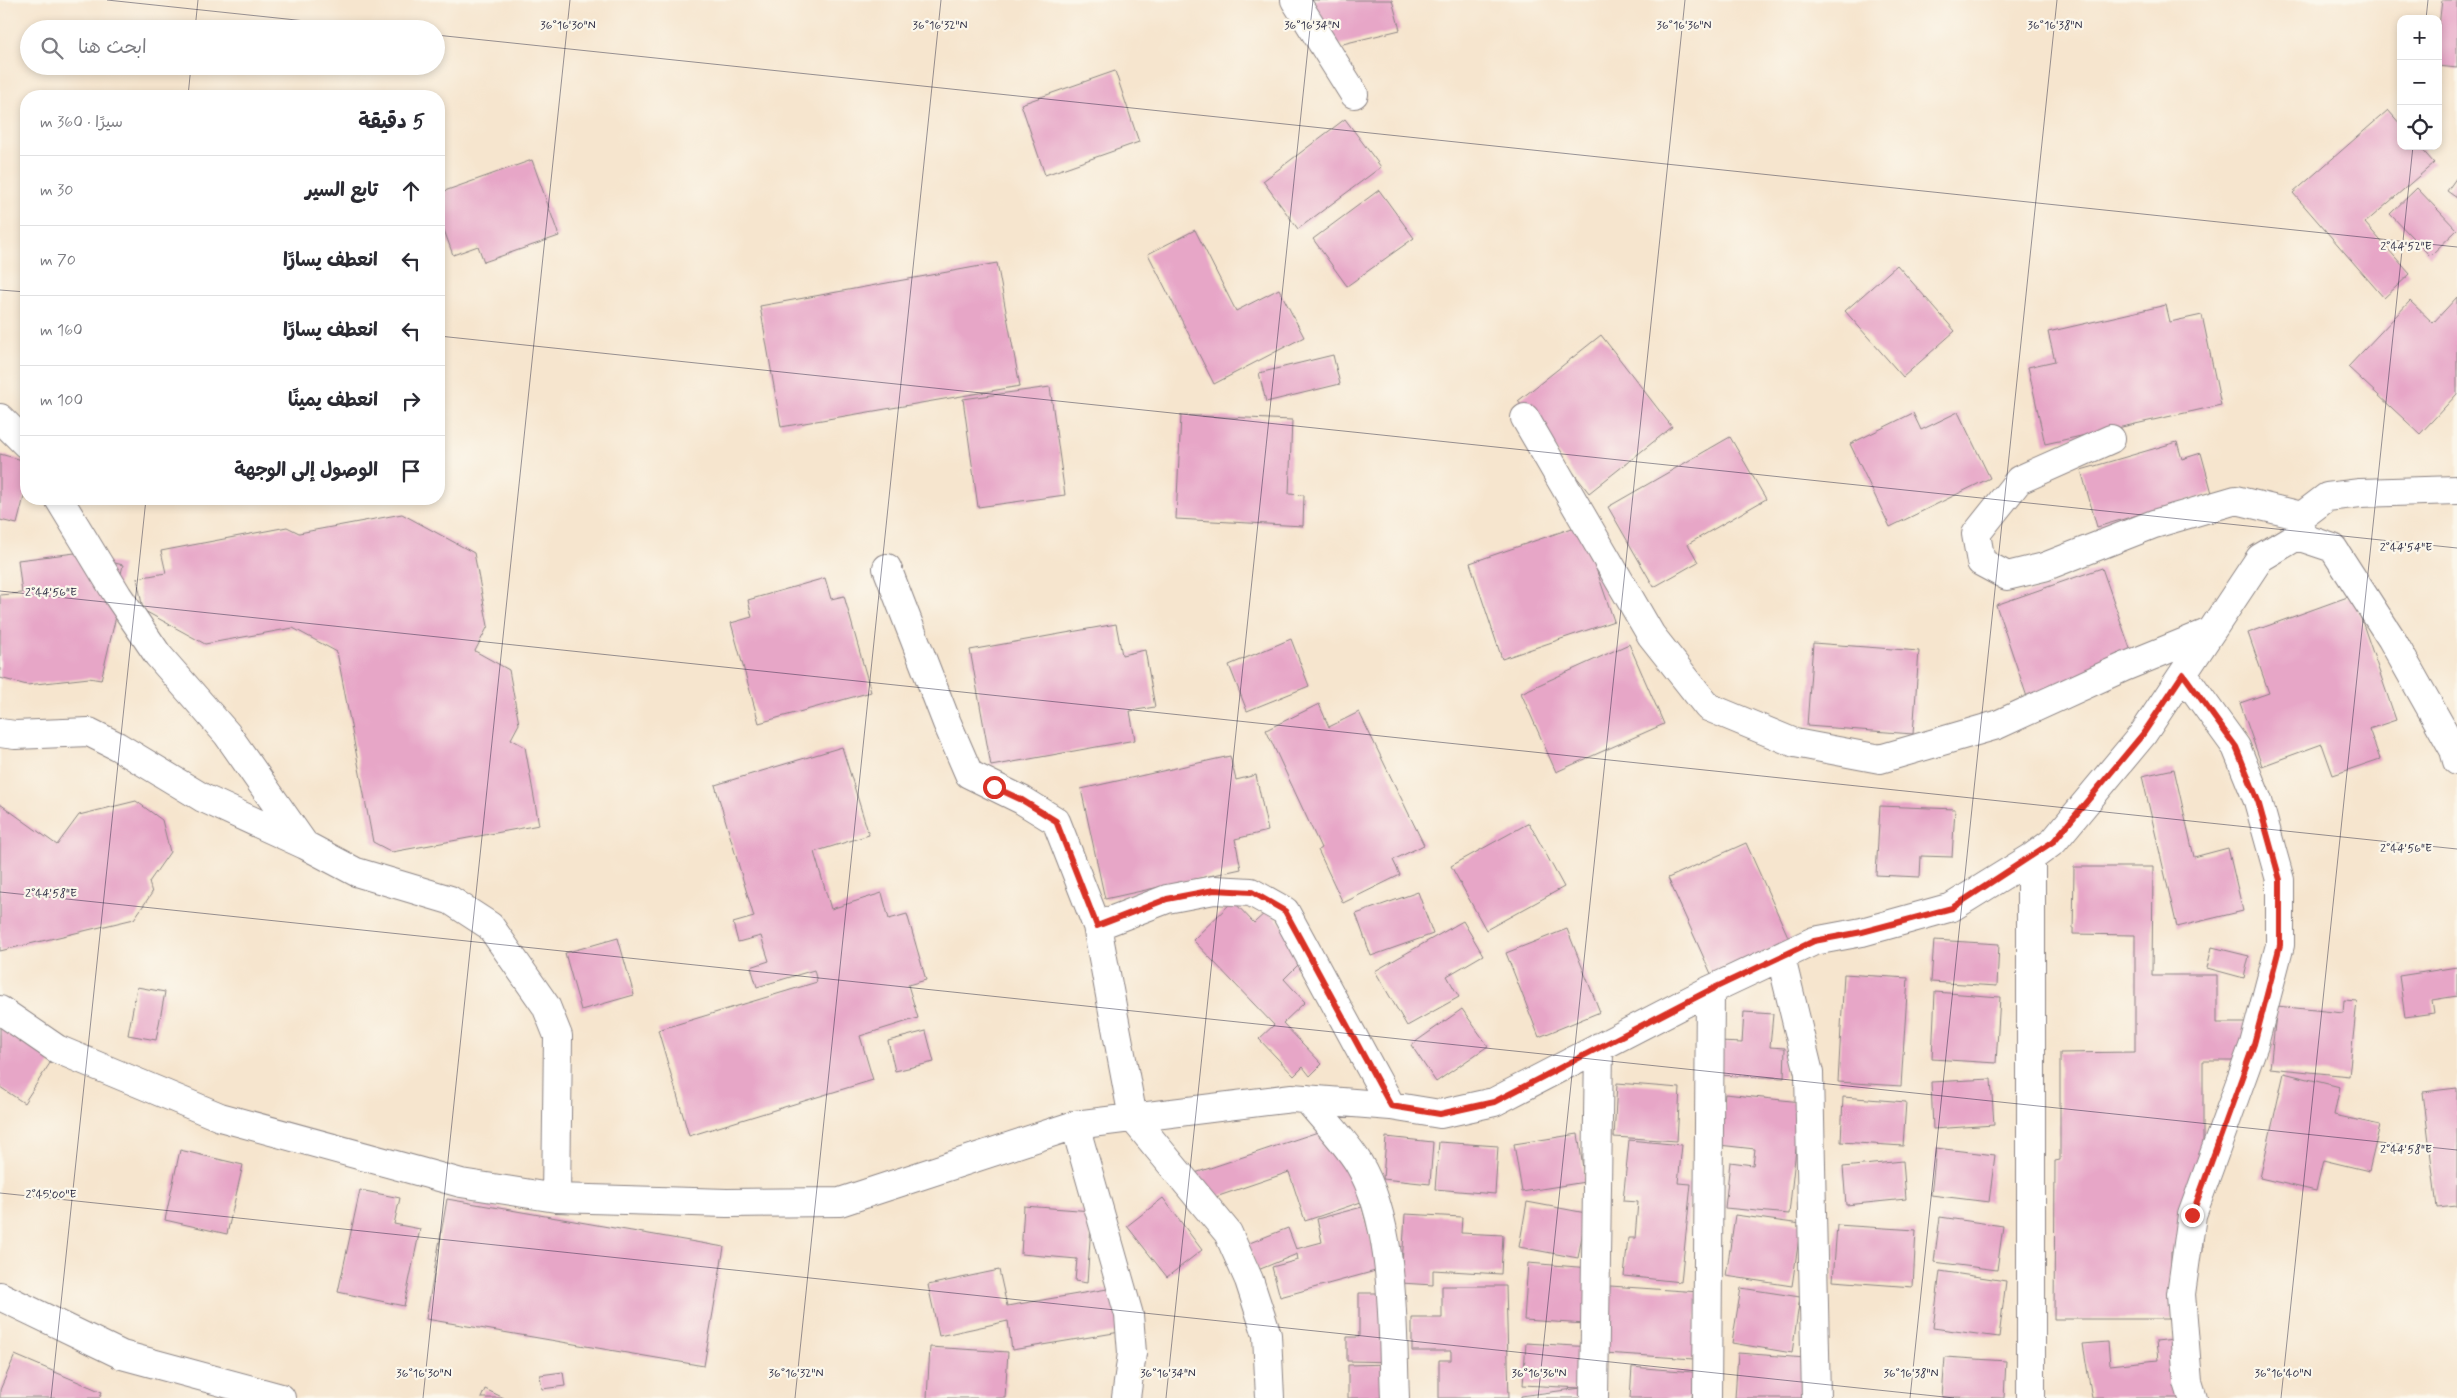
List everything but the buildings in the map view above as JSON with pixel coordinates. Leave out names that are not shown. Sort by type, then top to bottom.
[{"type":"street","points":[[1295,0],[1354,94]]},
{"type":"street","points":[[0,418],[20,438]]},
{"type":"street","points":[[1526,418],[1650,635],[1708,707],[1795,743],[1880,759],[1997,725],[2124,667],[2210,632]]},
{"type":"street","points":[[2111,439],[2019,480],[1976,534],[1981,562],[2007,576],[2034,570],[2154,524],[2236,500],[2300,526],[2333,548],[2391,638],[2454,750],[2457,761]]},
{"type":"street","points":[[0,1010],[57,1049],[220,1117],[462,1183],[556,1198],[727,1203],[840,1202],[1075,1125],[1292,1098],[1391,1106],[1440,1114],[1494,1102],[1710,990],[1814,941],[1862,932],[1952,908],[2054,841],[2143,734],[2260,558],[2300,526],[2328,497],[2360,493],[2457,490]]},
{"type":"street","points":[[63,505],[118,596],[158,655],[227,734],[305,845]]},
{"type":"street","points":[[888,568],[947,723],[969,774],[1022,800],[1056,821],[1097,926],[1133,1118],[1228,1233],[1250,1280],[1267,1334],[1270,1398]]},
{"type":"street","points":[[2183,674],[2236,747],[2258,801],[2280,880],[2280,945],[2254,1044],[2192,1215],[2182,1294],[2188,1382],[2193,1398]]},
{"type":"street","points":[[0,733],[15,735],[89,732],[117,746],[203,798],[305,845],[356,872],[450,900],[490,926],[546,1006],[558,1036],[556,1198]]},
{"type":"street","points":[[2030,858],[2031,1398]]},
{"type":"street","points":[[1097,926],[1167,899],[1214,890],[1252,892],[1285,911],[1391,1106]]},
{"type":"street","points":[[1780,958],[1809,1073],[1816,1398]]},
{"type":"street","points":[[1707,1398],[1710,990]]},
{"type":"street","points":[[1594,1398],[1599,1046]]},
{"type":"street","points":[[1307,1099],[1358,1162],[1376,1205],[1390,1279],[1395,1398]]},
{"type":"street","points":[[1075,1125],[1129,1315],[1132,1353],[1126,1398]]},
{"type":"street","points":[[0,1296],[122,1355],[280,1398]]},
{"type":"route","points":[[994,787],[1022,800],[1056,821],[1097,926],[1167,899],[1214,890],[1252,892],[1285,911],[1391,1106],[1440,1114],[1494,1102],[1710,990],[1814,941],[1862,932],[1952,908],[2054,841],[2143,734],[2183,674],[2236,747],[2258,801],[2280,880],[2280,945],[2254,1044],[2192,1215]]}]
